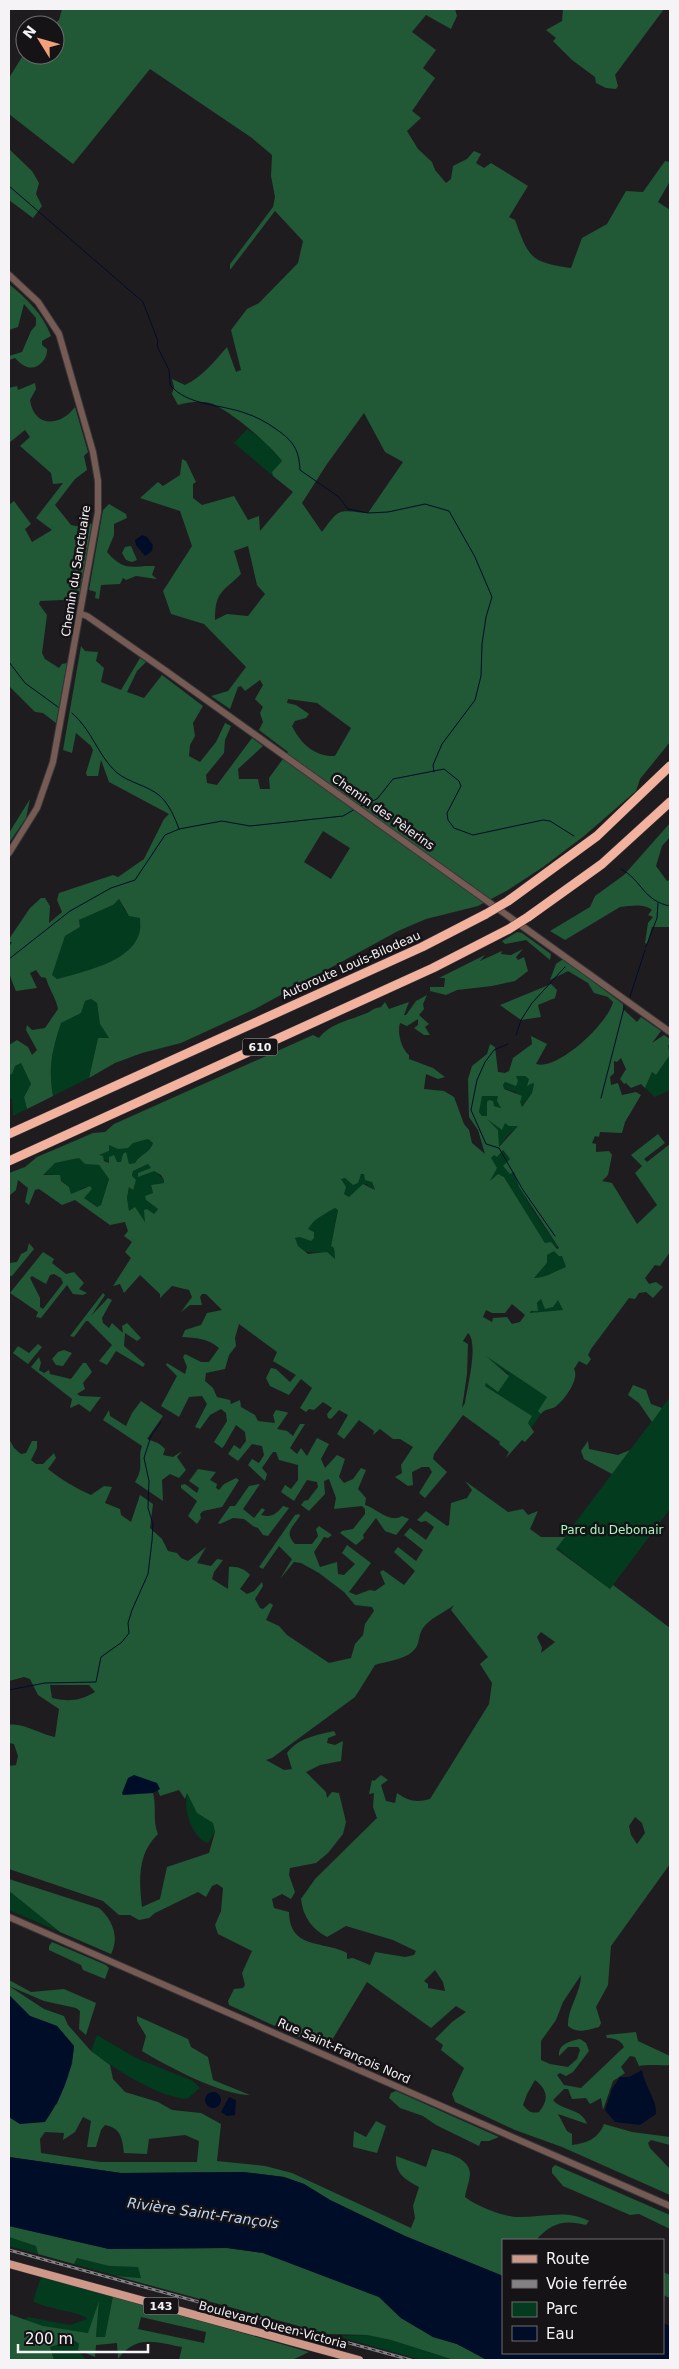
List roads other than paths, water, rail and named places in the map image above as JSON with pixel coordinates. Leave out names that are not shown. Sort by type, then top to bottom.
[{"type":"highway","name":"Autoroute Louis-Bilodeau","points":[[9,1134],[422,947],[486,914],[556,869],[604,831],[670,766]]},
{"type":"highway","name":"610","points":[[9,1161],[433,968],[509,929],[602,864],[670,802]]},
{"type":"main road","name":"Boulevard Queen-Victoria","points":[[9,2264],[359,2360]]},
{"type":"street","name":"Chemin du Sanctuaire","points":[[9,275],[38,302],[59,334],[95,462],[99,491],[98,512],[80,614],[56,748],[47,785],[31,819],[9,852]]},
{"type":"street","name":"Chemin des Pèlerins","points":[[80,614],[87,616],[166,670],[670,1032]]},
{"type":"street","name":"Rue Saint-François Nord","points":[[9,1917],[670,2206]]},
{"type":"water","points":[[142,535],[147,537],[153,545],[152,551],[145,556],[136,545],[135,540]]},
{"type":"water","points":[[134,1775],[157,1783],[160,1789],[153,1793],[123,1795],[122,1793],[128,1778]]},
{"type":"water","points":[[9,1995],[30,2016],[57,2026],[74,2046],[65,2086],[45,2122],[20,2124],[9,2117]]},
{"type":"water","points":[[642,2070],[655,2103],[656,2114],[640,2125],[615,2122],[605,2110],[612,2089],[620,2077],[629,2077]]},
{"type":"water","points":[[210,2092],[216,2092],[221,2097],[219,2106],[210,2108],[205,2103],[205,2097]]},
{"type":"water","points":[[229,2097],[236,2100],[235,2115],[227,2116],[221,2112]]},
{"type":"water","name":"Rivière Saint-François","points":[[9,2157],[121,2173],[243,2172],[284,2177],[304,2184],[330,2200],[405,2236],[502,2276],[502,2354],[664,2354],[664,2323],[670,2326],[670,2360],[487,2360],[457,2344],[433,2337],[401,2318],[379,2297],[263,2253],[227,2248],[109,2249],[9,2226]]},
{"type":"waterway","points":[[9,186],[143,302],[158,341],[157,346],[169,370],[170,385],[177,392],[195,401],[249,415],[276,429],[294,446],[300,470],[339,497],[348,509],[368,513],[388,512],[425,504],[449,511],[475,557],[492,597],[486,617],[482,644],[481,676],[475,700],[442,744],[433,765],[434,772]]},
{"type":"waterway","points":[[9,662],[25,683],[58,707]]},
{"type":"waterway","points":[[72,713],[85,727],[104,758],[116,772],[155,792],[163,799],[179,829]]},
{"type":"waterway","points":[[358,807],[377,799],[393,779],[444,769],[459,781],[461,786],[447,813],[448,820],[454,828],[473,835],[543,820],[550,821],[574,836]]},
{"type":"waterway","points":[[9,959],[70,911],[111,888],[135,880],[165,835],[179,829],[222,821],[250,826],[343,816],[355,809]]},
{"type":"waterway","points":[[621,869],[634,879],[654,900],[670,906]]},
{"type":"waterway","points":[[646,947],[657,918],[658,903]]},
{"type":"waterway","points":[[630,997],[645,950]]},
{"type":"waterway","points":[[516,1035],[521,1020],[532,1003],[565,967]]},
{"type":"waterway","points":[[601,1098],[624,1008]]},
{"type":"waterway","points":[[508,1044],[494,1050],[485,1062],[477,1080],[471,1110],[486,1144],[499,1148],[523,1190],[555,1236]]},
{"type":"waterway","points":[[9,1690],[45,1683],[96,1682],[101,1657],[122,1642],[129,1633],[128,1623],[132,1610],[148,1574],[152,1541],[153,1524],[148,1508],[149,1481],[144,1458],[151,1436],[161,1422]]},
{"type":"railway","points":[[9,2250],[411,2360]]},
{"type":"park label","name":"Parc du Debonair","points":[[612,1530]]}]
